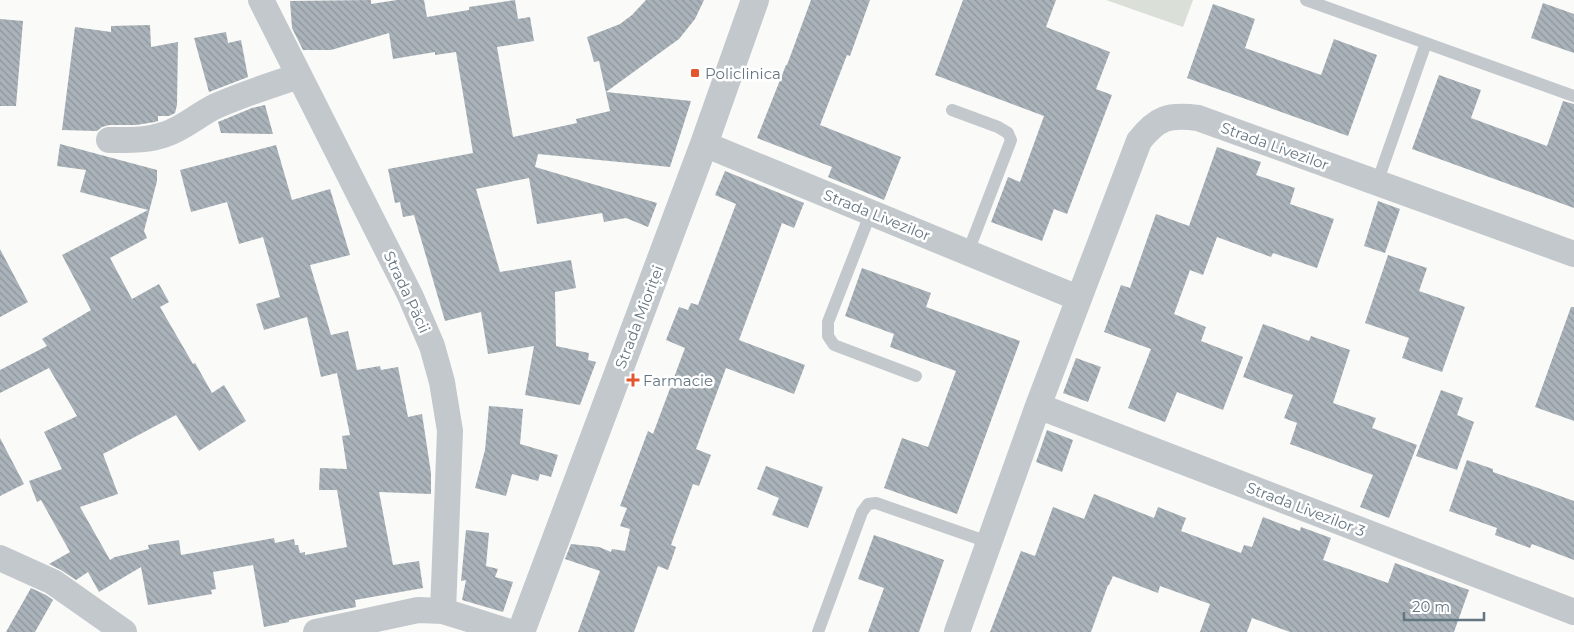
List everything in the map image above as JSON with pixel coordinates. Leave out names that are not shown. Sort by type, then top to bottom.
[{"type":"street","name":"Strada Păcii","points":[[261,0],[410,295],[432,346],[442,382],[450,431],[443,611]]},
{"type":"street","name":"Strada Mioriței","points":[[521,632],[704,144],[755,0]]},
{"type":"street","points":[[109,140],[142,140],[167,134],[233,99],[299,76]]},
{"type":"street","name":"Strada Livezilor","points":[[957,632],[1038,406],[1138,141],[1148,129],[1162,119],[1179,115],[1198,118],[1574,254]]},
{"type":"street","name":"Strada Livezilor","points":[[704,144],[1078,298]]},
{"type":"street","name":"Strada Livezilor 3","points":[[1038,406],[1574,612]]},
{"type":"street","points":[[0,558],[53,582],[124,632]]},
{"type":"street","points":[[316,632],[418,610],[443,611],[510,632]]},
{"type":"lane","points":[[1306,0],[1574,96]]},
{"type":"lane","points":[[1377,183],[1426,43]]},
{"type":"lane","points":[[952,110],[998,127],[1008,133],[1011,140],[968,252]]},
{"type":"lane","points":[[871,212],[828,322],[828,336],[834,345],[916,376]]},
{"type":"lane","points":[[818,632],[862,512],[868,504],[876,503],[988,542]]},
{"type":"shaded area","points":[[1106,0],[1193,0],[1183,27]]},
{"type":"building","points":[[371,0],[371,4],[397,0],[424,0],[427,17],[469,10],[469,7],[515,0],[518,19],[530,17],[534,41],[497,47],[513,137],[577,123],[576,119],[610,111],[599,61],[594,62],[587,37],[620,24],[632,15],[646,0],[704,0],[695,19],[679,39],[606,92],[691,101],[670,167],[538,154],[535,167],[657,203],[648,227],[626,218],[604,222],[602,213],[537,224],[529,178],[476,189],[500,272],[571,260],[576,288],[555,292],[556,346],[589,353],[588,360],[596,362],[580,405],[525,395],[534,346],[488,354],[481,312],[445,321],[414,215],[403,217],[400,202],[395,203],[388,169],[473,153],[456,52],[435,55],[435,52],[393,59],[389,33],[331,50],[303,50],[292,28],[290,1]]},
{"type":"building","points":[[811,0],[870,0],[850,56],[847,55],[820,125],[901,157],[884,200],[828,177],[832,167],[757,138]]},
{"type":"building","points":[[963,0],[1056,0],[1046,27],[1110,52],[1096,89],[1112,95],[1067,214],[1054,209],[1042,241],[991,222],[1008,177],[1020,182],[1044,116],[935,75]]},
{"type":"building","points":[[1543,3],[1574,14],[1574,53],[1531,38]]},
{"type":"building","points":[[1213,4],[1255,19],[1245,48],[1321,75],[1334,39],[1377,55],[1348,136],[1187,78]]},
{"type":"building","points":[[0,19],[23,21],[16,106],[0,106]]},
{"type":"building","points":[[150,25],[151,47],[178,42],[177,105],[175,113],[169,116],[158,116],[158,121],[155,122],[136,125],[109,125],[97,131],[62,130],[75,27],[111,32],[111,26]]},
{"type":"building","points":[[226,32],[228,43],[241,40],[248,77],[209,92],[194,38]]},
{"type":"building","points":[[1439,75],[1481,90],[1471,118],[1547,146],[1563,101],[1574,104],[1574,208],[1412,149]]},
{"type":"building","points":[[265,105],[273,134],[221,133],[218,122],[252,108]]},
{"type":"building","points":[[60,144],[157,170],[157,181],[144,231],[147,238],[110,258],[132,299],[159,284],[169,302],[160,307],[193,364],[195,363],[212,393],[224,385],[246,421],[199,451],[176,415],[103,454],[118,494],[80,507],[110,560],[115,557],[149,549],[148,545],[179,540],[181,555],[274,538],[275,543],[294,539],[300,553],[305,552],[305,555],[347,547],[337,490],[319,490],[320,468],[347,469],[342,436],[350,435],[337,373],[321,377],[307,317],[264,330],[256,304],[280,297],[263,237],[239,244],[227,202],[191,212],[180,170],[276,145],[292,200],[330,189],[350,255],[310,265],[331,335],[348,331],[357,370],[380,366],[381,370],[398,367],[408,417],[422,414],[431,473],[431,494],[379,492],[393,565],[419,561],[423,588],[355,600],[356,607],[289,620],[289,622],[264,627],[253,565],[213,572],[216,589],[211,590],[212,594],[148,605],[141,567],[99,592],[88,572],[76,580],[49,564],[70,552],[41,500],[37,502],[29,481],[62,469],[44,432],[77,416],[49,368],[0,393],[0,370],[47,346],[42,339],[91,310],[62,255],[148,210],[80,192],[86,170],[57,166]]},
{"type":"building","points":[[1217,147],[1261,162],[1256,175],[1295,188],[1290,204],[1334,219],[1317,268],[1273,253],[1271,257],[1217,237],[1203,275],[1190,270],[1174,314],[1206,327],[1201,341],[1243,357],[1223,410],[1177,392],[1165,422],[1128,408],[1151,349],[1104,332],[1121,285],[1130,288],[1156,214],[1189,226]]},
{"type":"building","points":[[725,171],[804,203],[794,228],[782,223],[739,340],[805,365],[794,394],[726,368],[696,449],[711,455],[699,486],[693,484],[671,545],[676,547],[668,570],[658,566],[634,632],[578,632],[600,571],[565,559],[571,544],[599,547],[611,552],[612,549],[625,551],[630,529],[620,526],[627,508],[620,506],[648,431],[653,434],[685,348],[666,340],[679,307],[688,310],[691,303],[698,305],[736,204],[715,195]]},
{"type":"building","points":[[1378,201],[1400,209],[1385,253],[1364,246]]},
{"type":"building","points":[[0,249],[28,302],[0,317]]},
{"type":"building","points":[[1388,255],[1427,268],[1419,291],[1465,307],[1442,372],[1402,358],[1409,338],[1365,323]]},
{"type":"building","points":[[862,268],[931,293],[926,307],[1020,341],[957,514],[884,488],[902,438],[928,447],[956,371],[890,347],[894,334],[845,316]]},
{"type":"building","points":[[1571,307],[1574,307],[1574,421],[1535,407]]},
{"type":"building","points":[[1263,324],[1309,341],[1311,336],[1350,350],[1333,403],[1376,418],[1372,428],[1417,445],[1389,518],[1360,507],[1373,475],[1290,444],[1297,423],[1284,418],[1293,395],[1243,377]]},
{"type":"building","points":[[1076,358],[1101,367],[1088,402],[1063,393]]},
{"type":"building","points":[[1441,390],[1463,398],[1457,415],[1474,422],[1457,470],[1416,456]]},
{"type":"building","points":[[489,406],[523,409],[520,444],[558,455],[551,477],[540,474],[538,481],[512,474],[506,496],[475,488],[485,450]]},
{"type":"building","points":[[1047,430],[1073,440],[1062,472],[1036,462]]},
{"type":"building","points":[[0,438],[24,484],[0,496]]},
{"type":"building","points":[[1467,460],[1493,469],[1493,472],[1574,501],[1574,560],[1532,544],[1530,548],[1495,535],[1497,528],[1449,511]]},
{"type":"building","points":[[766,466],[823,487],[808,528],[772,515],[779,498],[757,489]]},
{"type":"building","points":[[1094,494],[1154,518],[1158,507],[1186,518],[1181,531],[1241,553],[1244,545],[1252,547],[1263,517],[1300,531],[1301,527],[1331,538],[1323,560],[1388,583],[1395,563],[1469,590],[1454,632],[1290,632],[1252,618],[1247,632],[1200,632],[1210,604],[1160,586],[1158,593],[1113,576],[1091,632],[990,632],[1021,551],[1035,556],[1053,507],[1084,519]]},
{"type":"building","points":[[466,530],[489,533],[486,566],[498,569],[495,577],[513,582],[503,612],[462,600],[466,580],[461,581]]},
{"type":"building","points":[[874,535],[944,560],[919,632],[868,632],[884,588],[858,579]]},
{"type":"building","points":[[31,588],[53,600],[35,632],[6,632]]},
{"type":"place","name":"Policlinica","points":[[695,73]]},
{"type":"place","name":"Farmacie","points":[[633,380]]}]
